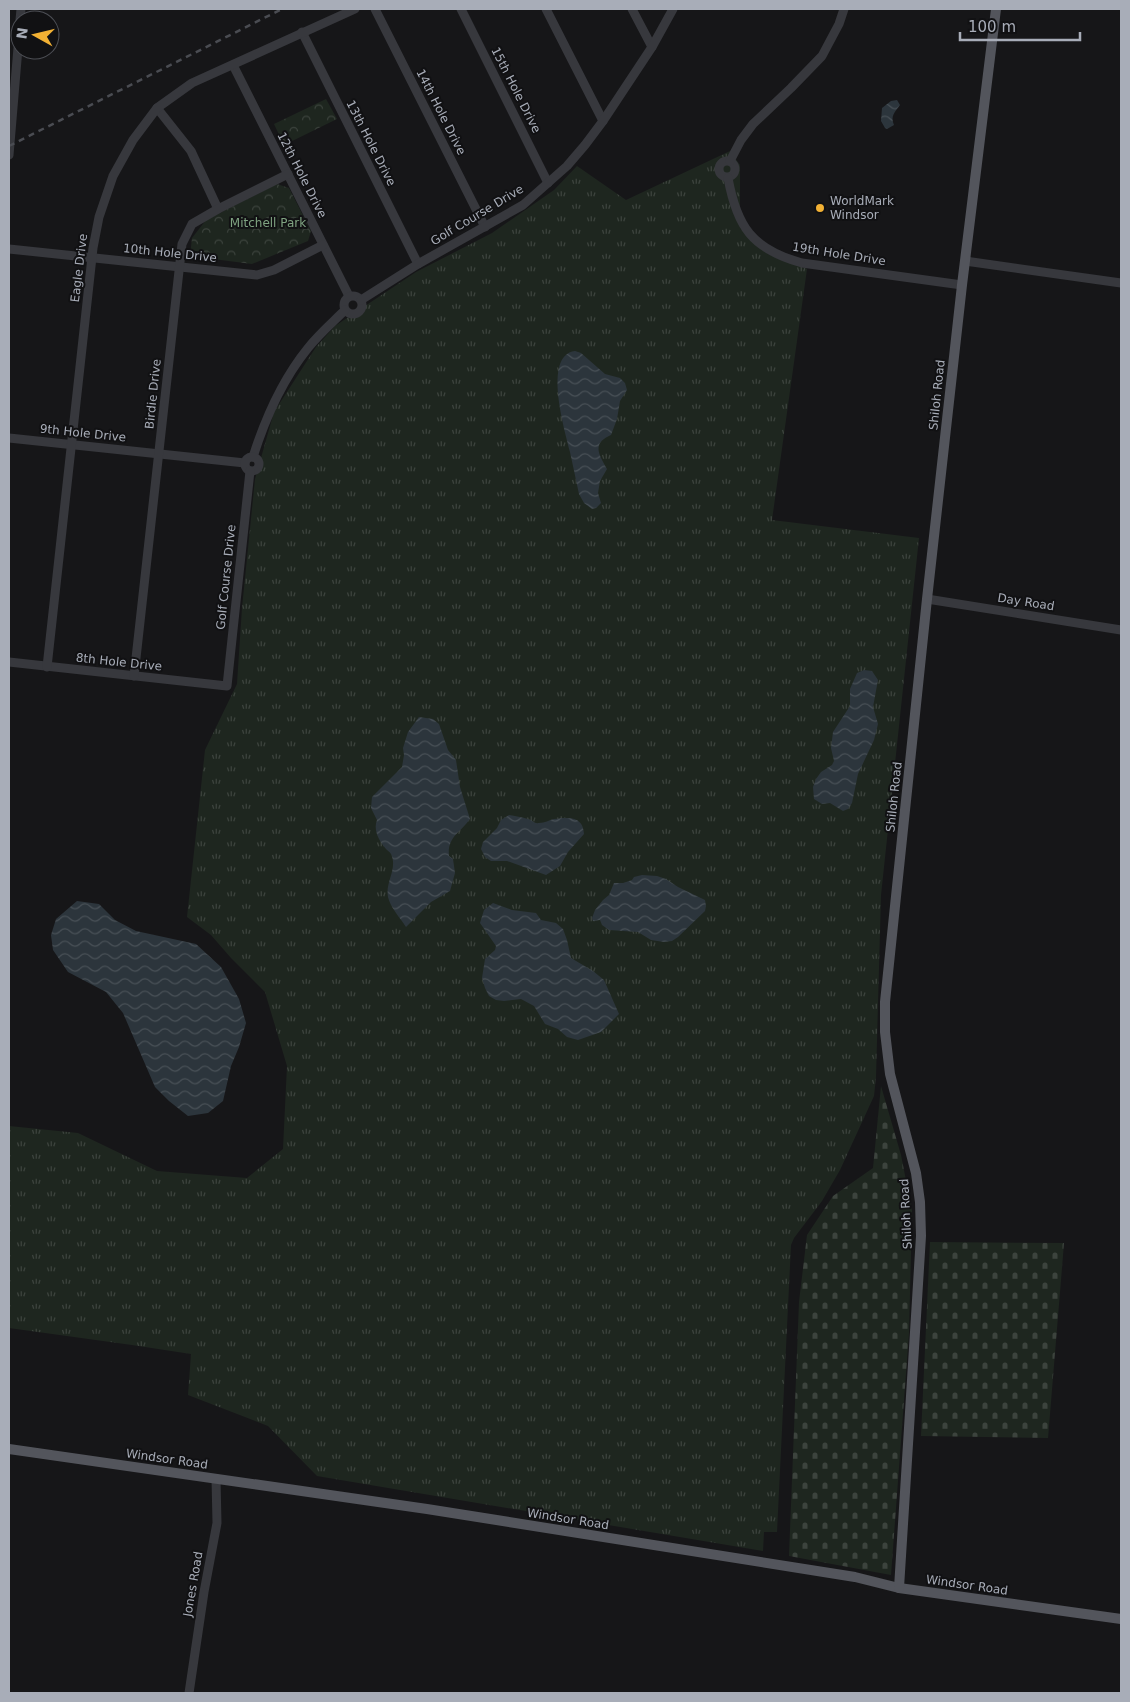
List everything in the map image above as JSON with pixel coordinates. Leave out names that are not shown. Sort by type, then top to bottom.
[{"type":"main road","name":"Shiloh Road","points":[[899,1588],[922,1236],[916,1173],[890,1074],[885,1032],[885,1002],[962,285],[996,9]]},
{"type":"main road","name":"Windsor Road","points":[[9,1450],[437,1510],[855,1578],[899,1588],[1121,1619]]},
{"type":"street","name":"Eagle Drive","points":[[47,666],[92,257],[99,217],[113,176],[133,140],[157,108],[192,83],[355,9]]},
{"type":"street","name":"14th Hole Drive","points":[[375,9],[485,227]]},
{"type":"street","name":"15th Hole Drive","points":[[461,9],[548,183]]},
{"type":"street","points":[[546,9],[603,121]]},
{"type":"street","points":[[632,9],[652,47]]},
{"type":"street","name":"Golf Course Drive","points":[[361,300],[418,264],[523,205],[567,166],[603,121],[652,47],[673,9]]},
{"type":"street","name":"19th Hole Drive","points":[[730,162],[741,140],[753,124],[822,56],[839,24],[844,9]]},
{"type":"street","name":"13th Hole Drive","points":[[302,32],[418,264]]},
{"type":"street","points":[[9,155],[17,60]]},
{"type":"street","name":"12th Hole Drive","points":[[232,65],[349,296]]},
{"type":"street","points":[[157,108],[191,151],[218,209]]},
{"type":"street","name":"19th Hole Drive","points":[[722,162],[730,162],[734,165],[733,175],[728,178],[722,176],[718,169],[722,162]]},
{"type":"street","name":"Birdie Drive","points":[[134,676],[182,244],[192,224],[288,174]]},
{"type":"street","name":"19th Hole Drive","points":[[728,178],[735,208],[742,222],[759,244],[786,259],[802,263],[962,285]]},
{"type":"street","name":"10th Hole Drive","points":[[9,249],[257,275],[274,270],[323,245]]},
{"type":"street","points":[[965,262],[1121,282]]},
{"type":"street","points":[[349,296],[357,296],[361,300],[363,306],[357,313],[351,314],[346,310],[344,302],[349,296]]},
{"type":"street","points":[[247,467],[249,458],[253,458],[266,420],[283,385],[308,348],[346,310]]},
{"type":"street","name":"9th Hole Drive","points":[[9,438],[159,454],[247,467]]},
{"type":"street","name":"Golf Course Drive","points":[[227,686],[247,467]]},
{"type":"street","name":"Day Road","points":[[927,599],[1121,630]]},
{"type":"street","name":"8th Hole Drive","points":[[9,662],[227,686]]},
{"type":"street","name":"Jones Road","points":[[189,1693],[204,1592],[217,1523],[216,1479]]},
{"type":"green space","points":[[326,99],[337,119],[284,145],[274,124]]},
{"type":"green space","points":[[730,151],[740,165],[740,228],[768,254],[807,269],[772,520],[919,538],[881,895],[874,1096],[840,1170],[822,1201],[794,1238],[791,1245],[777,1532],[764,1532],[763,1551],[317,1476],[268,1426],[188,1395],[191,1354],[9,1328],[9,1126],[78,1133],[157,1171],[247,1178],[283,1149],[287,1066],[265,992],[211,935],[187,917],[205,750],[237,684],[242,608],[255,479],[274,412],[316,347],[335,326],[416,272],[492,233],[554,190],[577,166],[626,200]]},
{"type":"green space","name":"Mitchell Park","points":[[277,184],[289,188],[311,231],[308,241],[252,264],[190,256],[192,238],[206,220]]},
{"type":"green space","points":[[881,1086],[901,1155],[912,1211],[909,1333],[891,1575],[789,1556],[799,1302],[807,1235],[833,1196],[873,1168]]},
{"type":"green space","points":[[930,1242],[1064,1243],[1048,1438],[921,1436]]},
{"type":"water","points":[[897,100],[900,105],[893,117],[894,125],[887,129],[881,121],[882,108],[891,101]]},
{"type":"water","points":[[575,351],[581,353],[605,374],[620,378],[625,383],[627,390],[620,401],[617,419],[611,435],[604,439],[599,446],[601,458],[607,469],[600,481],[598,493],[601,503],[592,509],[584,503],[579,494],[558,395],[560,366],[565,356]]},
{"type":"water","points":[[864,670],[872,671],[878,680],[873,707],[878,724],[874,740],[858,774],[852,803],[848,809],[843,811],[830,803],[822,804],[814,799],[813,787],[821,772],[832,765],[834,761],[831,748],[833,732],[850,706],[850,689],[857,673]]},
{"type":"water","points":[[419,717],[433,719],[439,724],[448,750],[456,760],[460,787],[470,819],[450,844],[449,856],[453,859],[455,873],[450,891],[431,902],[406,927],[389,901],[388,886],[393,860],[391,853],[383,846],[377,835],[377,820],[371,808],[372,797],[402,767],[403,748],[408,732]]},
{"type":"water","points":[[509,815],[526,818],[537,823],[560,818],[574,819],[581,824],[584,834],[568,852],[560,866],[546,875],[507,861],[491,861],[485,857],[481,849],[483,842],[497,828],[501,820]]},
{"type":"water","points":[[642,875],[666,879],[705,900],[705,911],[678,937],[672,941],[664,942],[651,940],[638,932],[609,930],[602,925],[600,920],[593,921],[592,918],[595,910],[609,895],[614,883],[623,883]]},
{"type":"water","points":[[77,901],[99,904],[115,920],[136,931],[196,944],[221,967],[239,999],[246,1023],[231,1066],[223,1101],[208,1113],[188,1116],[155,1087],[123,1013],[106,992],[68,972],[53,950],[51,935],[56,919]]},
{"type":"water","points":[[493,903],[512,910],[536,913],[541,920],[556,923],[563,929],[571,958],[604,980],[619,1014],[601,1032],[578,1040],[567,1037],[558,1029],[545,1024],[534,1006],[521,999],[504,1001],[496,1000],[489,996],[482,978],[485,959],[495,950],[496,946],[480,923],[484,910]]},
{"type":"railway","points":[[9,146],[282,9]]},
{"type":"place","name":"WorldMark Windsor","points":[[820,208]]}]
